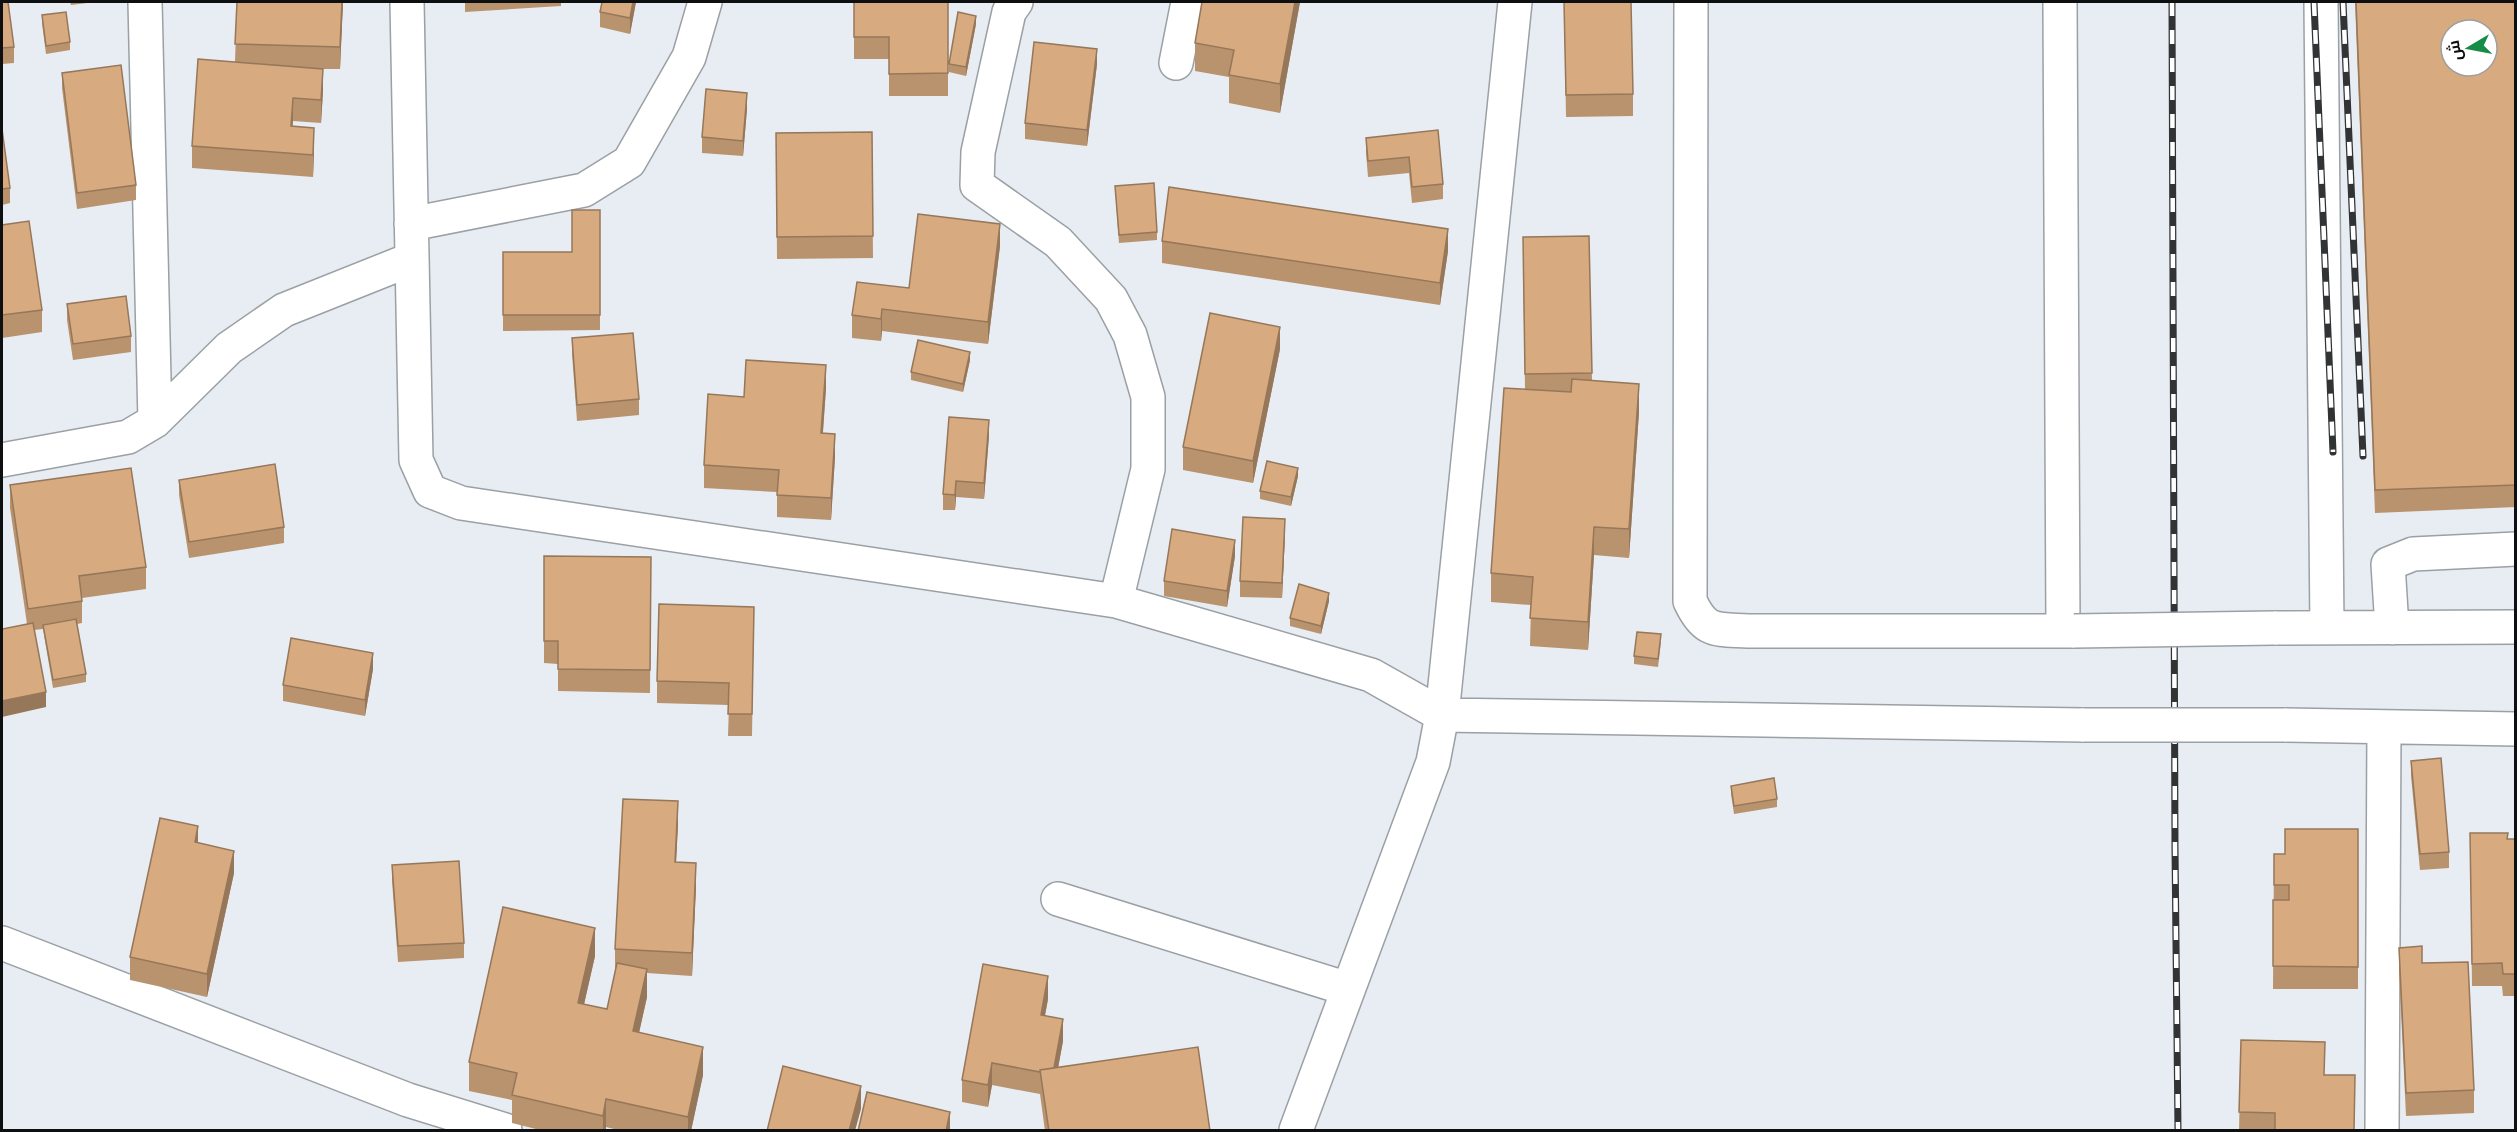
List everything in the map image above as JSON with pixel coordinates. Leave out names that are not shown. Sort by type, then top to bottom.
[{"type":"street","points":[[145,2],[155,421]]},
{"type":"street","points":[[406,2],[416,460],[430,491],[460,503],[1116,601],[1371,675],[1442,715],[2516,729]]},
{"type":"street","points":[[411,224],[584,189],[628,162],[689,57],[705,2]]},
{"type":"street","points":[[1016,2],[1010,12],[978,152],[977,185],[1058,242],[1111,299],[1130,335],[1148,397],[1148,469],[1116,601]]},
{"type":"street","points":[[1176,63],[1188,2]]},
{"type":"street","points":[[1296,1131],[1433,762],[1442,715],[1515,2]]},
{"type":"street","points":[[1691,2],[1690,601],[1699,620],[1716,629],[1748,631],[2516,627]]},
{"type":"street","points":[[2060,2],[2068,630]]},
{"type":"street","points":[[2321,2],[2327,628]]},
{"type":"street","points":[[2,460],[128,437],[155,421],[229,348],[284,310],[412,259]]},
{"type":"street","points":[[2392,627],[2388,564],[2413,554],[2516,549]]},
{"type":"street","points":[[2382,1131],[2384,727]]},
{"type":"street","points":[[1058,899],[1348,989]]},
{"type":"street","points":[[2,943],[408,1100],[505,1131]]},
{"type":"building","points":[[2,2],[8,2],[14,47],[2,48]]},
{"type":"building","points":[[237,2],[342,2],[340,47],[235,44]]},
{"type":"building","points":[[602,2],[633,2],[630,18],[600,12]]},
{"type":"building","points":[[854,2],[948,2],[948,73],[889,74],[889,37],[854,37]]},
{"type":"building","points":[[1202,2],[1295,2],[1280,84],[1229,75],[1234,50],[1195,43]]},
{"type":"building","points":[[1564,2],[1631,2],[1633,94],[1566,95]]},
{"type":"building","points":[[2356,2],[2516,2],[2516,485],[2375,490]]},
{"type":"building","points":[[66,12],[70,42],[46,46],[42,15]]},
{"type":"building","points":[[958,12],[976,16],[966,67],[949,64]]},
{"type":"building","points":[[1034,42],[1097,49],[1087,130],[1025,123]]},
{"type":"building","points":[[198,59],[323,69],[321,100],[293,98],[291,126],[314,128],[313,155],[192,146]]},
{"type":"building","points":[[121,65],[136,185],[77,193],[62,73]]},
{"type":"building","points":[[706,89],[747,93],[743,141],[702,137]]},
{"type":"building","points":[[2,129],[10,188],[2,189]]},
{"type":"building","points":[[1438,130],[1443,184],[1412,187],[1409,157],[1368,161],[1366,138]]},
{"type":"building","points":[[872,132],[873,236],[777,237],[776,133]]},
{"type":"building","points":[[1154,183],[1157,232],[1119,235],[1115,186]]},
{"type":"building","points":[[1169,187],[1448,229],[1440,283],[1162,241]]},
{"type":"building","points":[[572,210],[600,210],[600,315],[503,315],[503,252],[572,252]]},
{"type":"building","points":[[918,214],[1000,224],[988,322],[882,309],[881,319],[852,315],[857,282],[909,288]]},
{"type":"building","points":[[29,221],[42,310],[2,315],[2,225]]},
{"type":"building","points":[[1589,236],[1592,373],[1525,374],[1523,237]]},
{"type":"building","points":[[126,296],[131,336],[73,344],[67,304]]},
{"type":"building","points":[[1210,313],[1280,327],[1253,461],[1183,447]]},
{"type":"building","points":[[633,333],[639,399],[577,405],[572,338]]},
{"type":"building","points":[[918,340],[970,352],[963,384],[911,372]]},
{"type":"building","points":[[746,360],[826,365],[821,433],[835,434],[831,498],[777,495],[779,470],[704,465],[708,394],[744,397]]},
{"type":"building","points":[[1572,379],[1639,384],[1629,529],[1594,527],[1588,622],[1530,618],[1533,577],[1491,573],[1504,388],[1571,392]]},
{"type":"building","points":[[949,417],[989,420],[984,483],[956,481],[955,495],[943,494]]},
{"type":"building","points":[[1267,461],[1298,468],[1291,497],[1260,491]]},
{"type":"building","points":[[275,464],[284,527],[189,542],[179,480]]},
{"type":"building","points":[[131,468],[146,567],[79,576],[82,601],[28,609],[10,485]]},
{"type":"building","points":[[1243,517],[1285,519],[1282,583],[1240,581]]},
{"type":"building","points":[[1172,529],[1235,540],[1227,591],[1164,581]]},
{"type":"building","points":[[544,556],[651,557],[650,670],[558,669],[558,641],[544,641]]},
{"type":"building","points":[[1299,584],[1329,593],[1321,626],[1290,618]]},
{"type":"building","points":[[659,604],[754,607],[752,714],[728,714],[729,683],[657,681]]},
{"type":"building","points":[[76,619],[86,674],[53,680],[43,625]]},
{"type":"building","points":[[33,623],[46,692],[2,701],[2,629]]},
{"type":"building","points":[[1637,632],[1661,634],[1658,659],[1634,656]]},
{"type":"building","points":[[291,638],[373,653],[365,700],[283,685]]},
{"type":"building","points":[[2441,758],[2449,852],[2420,854],[2411,761]]},
{"type":"building","points":[[1774,778],[1777,799],[1734,806],[1731,786]]},
{"type":"building","points":[[623,799],[678,801],[675,862],[696,863],[692,953],[615,949]]},
{"type":"building","points":[[160,818],[198,826],[195,842],[234,851],[207,974],[130,957]]},
{"type":"building","points":[[2285,829],[2358,829],[2358,967],[2273,966],[2273,900],[2289,900],[2289,885],[2274,885],[2274,854],[2285,854]]},
{"type":"building","points":[[2470,833],[2508,833],[2507,839],[2516,839],[2516,974],[2503,974],[2502,963],[2472,964]]},
{"type":"building","points":[[459,861],[464,943],[398,946],[392,865]]},
{"type":"building","points":[[503,907],[595,928],[578,1003],[607,1009],[617,963],[647,969],[633,1031],[703,1047],[688,1117],[606,1099],[603,1116],[512,1095],[517,1073],[469,1062]]},
{"type":"building","points":[[2422,946],[2422,963],[2468,962],[2474,1090],[2406,1093],[2399,948]]},
{"type":"building","points":[[983,964],[1048,976],[1041,1015],[1063,1019],[1054,1068],[1040,1070],[1040,1072],[992,1063],[988,1085],[962,1080]]},
{"type":"building","points":[[2241,1040],[2325,1042],[2324,1075],[2355,1075],[2354,1131],[2275,1131],[2275,1113],[2239,1112]]},
{"type":"building","points":[[1198,1047],[1210,1131],[1049,1131],[1040,1070]]},
{"type":"building","points":[[783,1066],[861,1086],[849,1131],[767,1131]]},
{"type":"building","points":[[867,1092],[950,1112],[946,1131],[858,1131]]},
{"type":"railway","points":[[2172,2],[2178,1130]]},
{"type":"railway","points":[[2314,2],[2333,452]]},
{"type":"railway","points":[[2343,2],[2363,456]]}]
